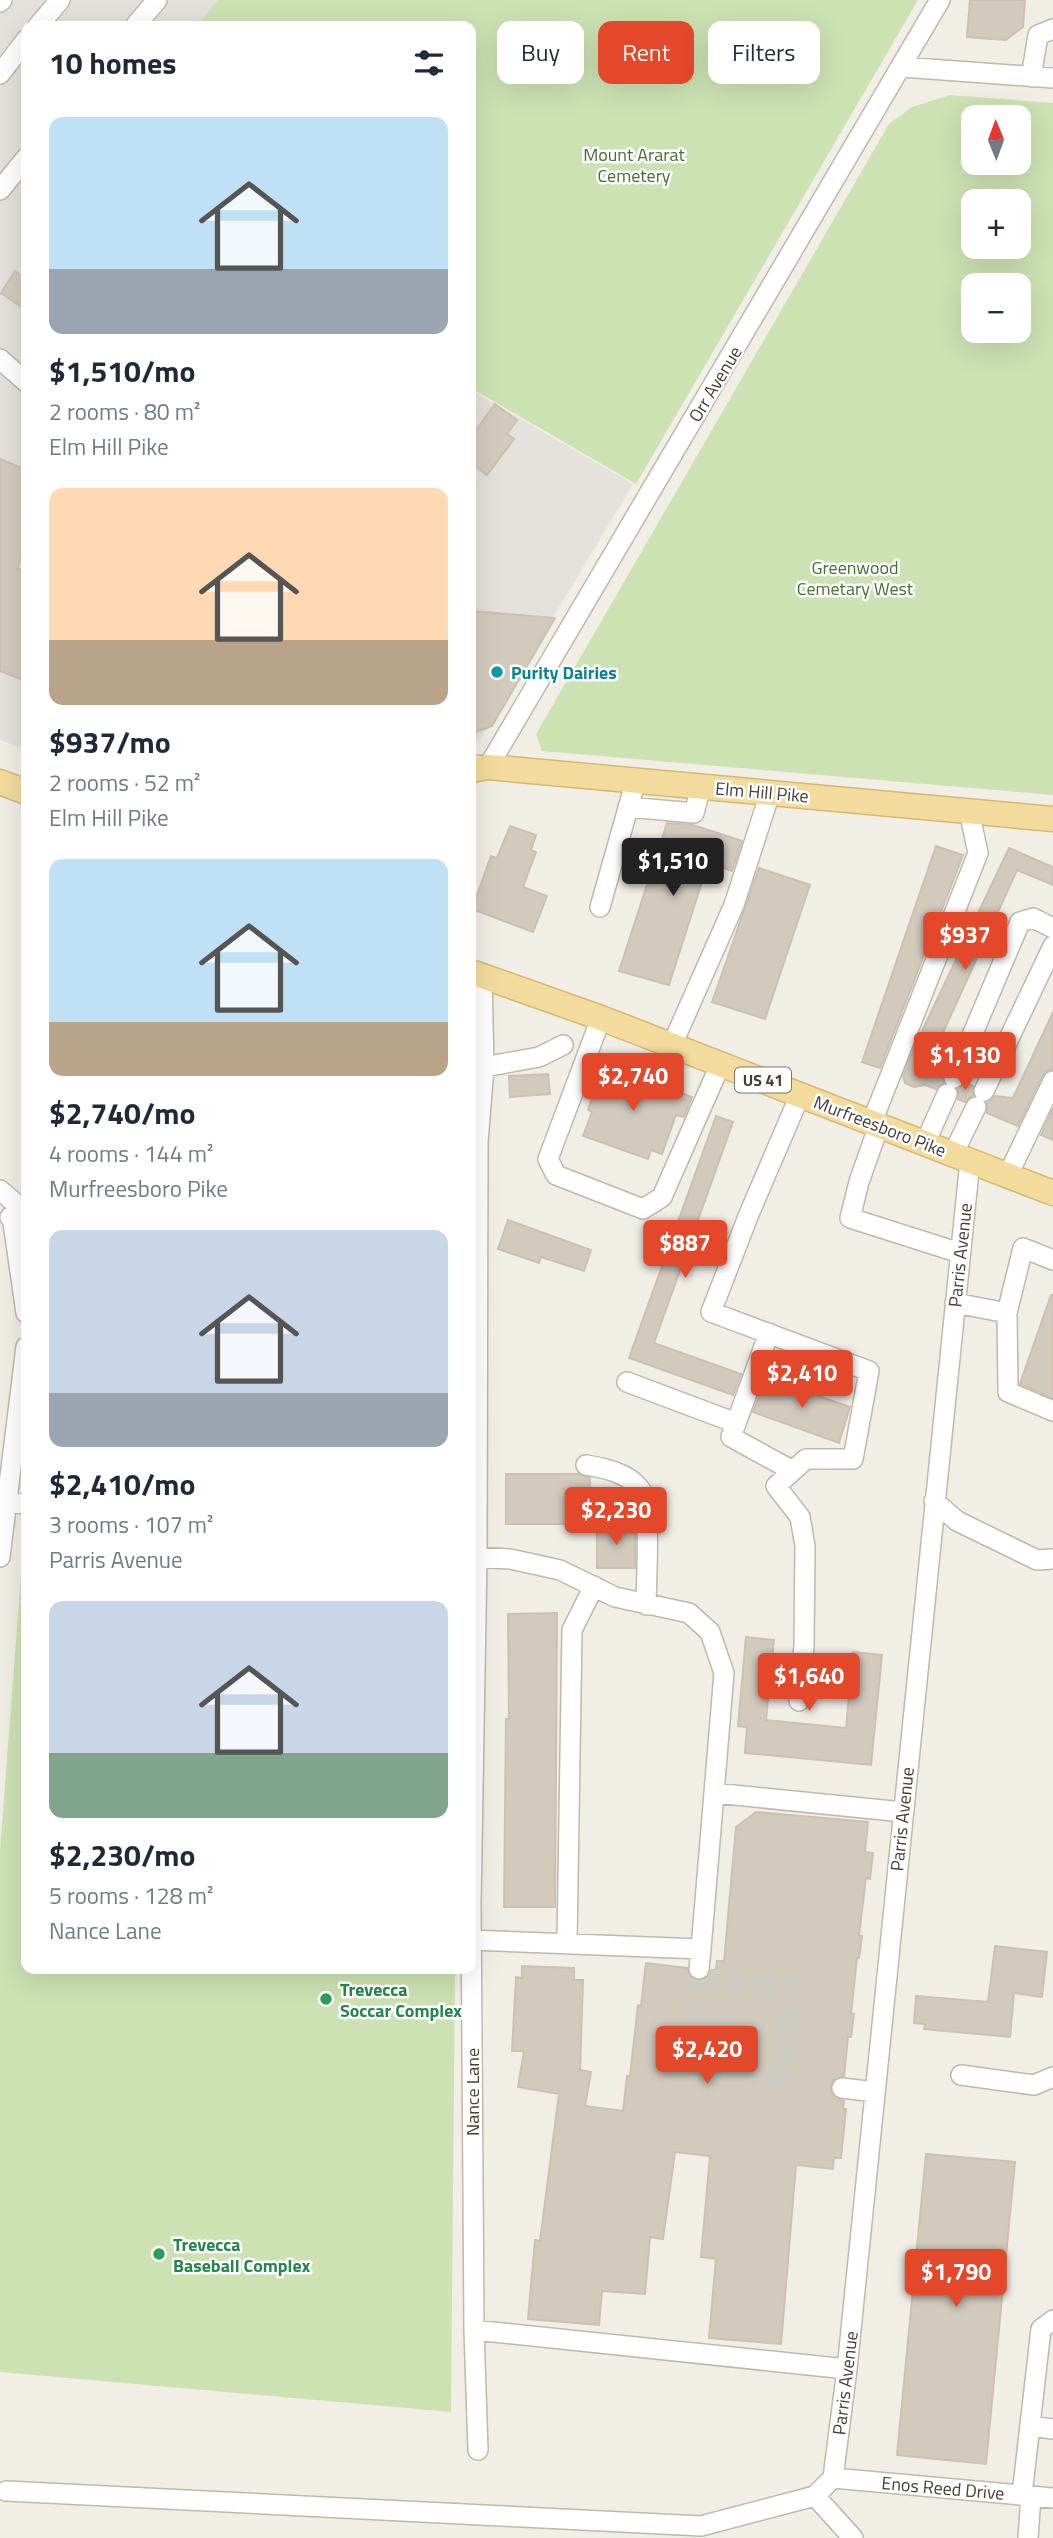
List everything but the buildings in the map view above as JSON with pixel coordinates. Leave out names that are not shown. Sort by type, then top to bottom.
[{"type":"main road","name":"Elm Hill Pike","points":[[477,767],[770,793],[972,823],[1053,819]]},
{"type":"main road","points":[[0,782],[21,790]]},
{"type":"main road","name":"Murfreesboro Pike","points":[[476,975],[601,1018],[1053,1193]]},
{"type":"street","points":[[42,21],[60,0]]},
{"type":"street","points":[[139,21],[157,0]]},
{"type":"street","name":"Orr Avenue","points":[[477,767],[940,0]]},
{"type":"street","points":[[1031,77],[1038,35],[1053,29]]},
{"type":"street","points":[[0,74],[21,47]]},
{"type":"street","points":[[902,67],[1053,78]]},
{"type":"street","points":[[0,190],[21,164]]},
{"type":"street","points":[[0,359],[21,378]]},
{"type":"street","points":[[600,907],[636,780]]},
{"type":"street","points":[[628,807],[694,813],[701,786]]},
{"type":"street","points":[[672,1045],[734,905],[770,793]]},
{"type":"street","points":[[960,1253],[850,1218],[875,1124],[978,853],[972,823]]},
{"type":"street","points":[[925,1143],[1020,922],[1033,918],[1053,928]]},
{"type":"street","name":"Parris Avenue","points":[[833,2478],[847,2369],[960,1253],[961,1157],[983,1094],[1053,946]]},
{"type":"street","name":"Nance Lane","points":[[476,975],[484,1067],[478,1142],[476,1350]]},
{"type":"street","points":[[601,1018],[548,1159],[556,1175],[643,1209],[662,1198],[720,1065]]},
{"type":"street","points":[[484,1067],[539,1057],[563,1045]]},
{"type":"street","points":[[953,1081],[983,1094]]},
{"type":"street","points":[[1008,1175],[1053,1081]]},
{"type":"street","points":[[799,1701],[804,1645],[805,1546],[800,1517],[776,1486],[806,1459],[853,1459],[869,1371],[711,1312],[800,1095]]},
{"type":"street","points":[[0,1190],[21,1208]]},
{"type":"street","points":[[6,1220],[21,1290]]},
{"type":"street","points":[[1053,1260],[1023,1248],[1007,1313],[1007,1391],[1053,1411]]},
{"type":"street","points":[[955,1303],[1007,1313]]},
{"type":"street","points":[[769,1334],[731,1437],[793,1471]]},
{"type":"street","points":[[0,1557],[3,1501],[21,1380]]},
{"type":"street","points":[[627,1382],[736,1423]]},
{"type":"street","points":[[586,1465],[602,1467],[626,1477],[641,1490],[647,1510],[646,1605]]},
{"type":"street","points":[[3,1501],[21,1503]]},
{"type":"street","points":[[934,1501],[957,1521],[1025,1555],[1037,1560],[1053,1559]]},
{"type":"street","points":[[476,1557],[509,1559],[560,1570],[615,1597],[689,1613],[710,1632],[724,1673],[700,1959],[567,1943],[476,1940]]},
{"type":"street","points":[[567,1943],[572,1630],[594,1586]]},
{"type":"street","points":[[713,1793],[903,1812]]},
{"type":"street","name":"Nance Lane","points":[[471,1974],[474,2330],[478,2450]]},
{"type":"street","points":[[961,2075],[1034,2085],[1053,2077]]},
{"type":"street","points":[[842,2088],[875,2092]]},
{"type":"street","points":[[1028,2538],[1026,2495],[1030,2426],[1041,2329],[1053,2320]]},
{"type":"street","points":[[474,2330],[847,2369]]},
{"type":"street","points":[[1030,2426],[1053,2429]]},
{"type":"street","points":[[6,2491],[686,2532],[815,2496],[833,2478]]},
{"type":"street","name":"Enos Reed Drive","points":[[833,2478],[1053,2498]]},
{"type":"street","points":[[815,2496],[853,2538]]},
{"type":"shaded area","points":[[0,0],[227,0],[210,21],[21,21],[21,748],[0,740]]},
{"type":"shaded area","points":[[476,393],[633,484],[479,741],[476,742]]},
{"type":"green space","name":"Mount Ararat Cemetery","points":[[218,0],[918,0],[636,484],[476,391],[476,21],[200,21]]},
{"type":"green space","name":"Greenwood Cemetary West","points":[[950,95],[1053,103],[1053,795],[542,751],[536,734],[889,124],[912,107]]},
{"type":"green space","points":[[21,1575],[21,1974],[455,1974],[451,2412],[0,2372],[0,1851]]},
{"type":"tunnel","points":[[698,1978],[791,1988],[785,2072],[741,2072],[694,2066],[689,2061],[699,1969]]},
{"type":"tunnel","points":[[693,2025],[788,2035]]},
{"type":"place","name":"Purity Dairies","points":[[497,672]]},
{"type":"place","name":"Trevecca Soccar Complex","points":[[326,1999]]},
{"type":"place","name":"Trevecca Baseball Complex","points":[[159,2254]]}]
